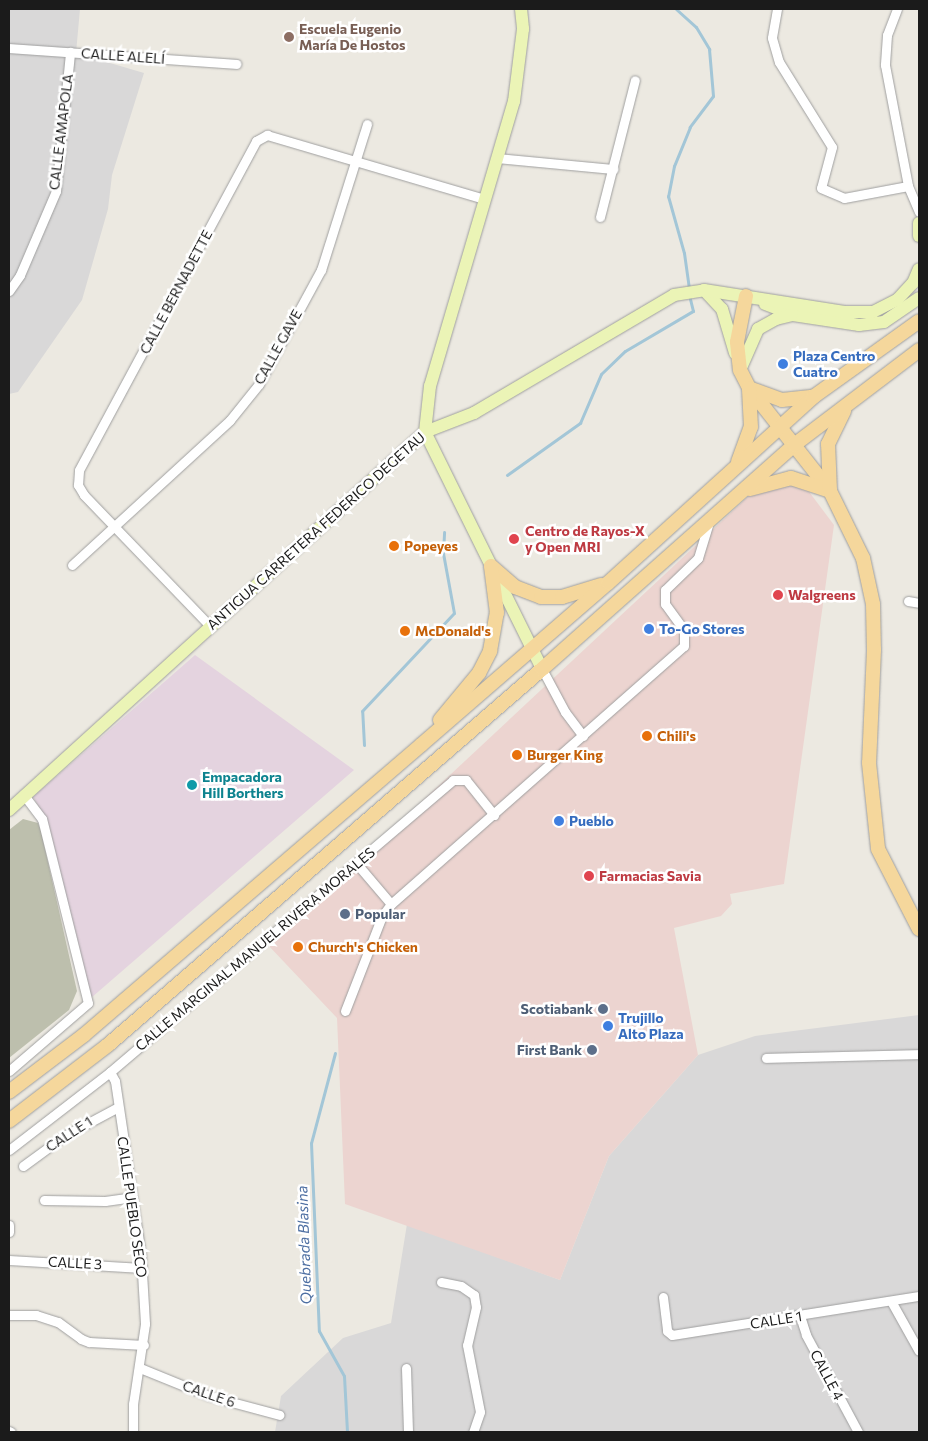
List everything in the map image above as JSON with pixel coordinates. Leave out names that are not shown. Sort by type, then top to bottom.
[{"type":"main road","points":[[746,296],[737,342],[740,370],[749,388],[830,491],[863,558],[873,604],[874,650],[869,763],[878,849],[919,929]]},
{"type":"main road","points":[[9,1092],[84,1035],[421,745],[732,472],[813,397],[919,320]]},
{"type":"main road","points":[[9,1121],[108,1045],[542,669],[794,445],[919,350]]},
{"type":"main road","points":[[749,388],[782,400],[813,397]]},
{"type":"main road","points":[[732,472],[750,434],[749,388]]},
{"type":"main road","points":[[830,491],[828,444],[850,402]]},
{"type":"main road","points":[[740,492],[768,482],[791,478],[830,491]]},
{"type":"main road","points":[[491,566],[515,587],[541,597],[562,597],[608,582]]},
{"type":"main road","points":[[421,745],[479,673],[490,651],[497,613],[491,566]]},
{"type":"street","points":[[521,9],[523,29],[514,100],[430,386],[425,432],[530,649],[565,712],[583,736]]},
{"type":"street","points":[[777,9],[772,38],[779,62],[832,147],[821,188],[844,198],[908,186]]},
{"type":"street","points":[[896,9],[887,34],[885,65],[908,186],[919,212]]},
{"type":"street","name":"CALLE ALELÍ","points":[[9,48],[236,64]]},
{"type":"street","name":"CALLE AMAPOLA","points":[[9,291],[20,275],[56,191],[70,52]]},
{"type":"street","points":[[600,217],[635,80]]},
{"type":"street","name":"CALLE GAVE","points":[[72,566],[114,525],[230,420],[259,384],[321,270],[367,124]]},
{"type":"street","name":"CALLE BERNADETTE","points":[[210,626],[84,496],[78,485],[79,470],[256,141],[268,135],[484,199]]},
{"type":"street","points":[[496,158],[613,169]]},
{"type":"street","points":[[919,222],[919,236]]},
{"type":"street","name":"ANTIGUA CARRETERA FEDERICO DEGETAU","points":[[9,810],[23,794],[425,432],[474,413],[650,306],[680,293],[700,290],[844,312],[873,312],[897,300],[913,284],[919,269]]},
{"type":"street","points":[[700,290],[722,308],[740,370]]},
{"type":"street","name":"ANTIGUA CARRETERA FEDERICO DEGETAU","points":[[746,296],[792,315],[860,325],[884,322],[919,298]]},
{"type":"street","points":[[740,370],[758,329],[776,319],[792,315]]},
{"type":"street","points":[[345,1011],[382,916],[391,904],[684,646],[684,630],[665,604],[666,590],[698,558],[710,518]]},
{"type":"street","points":[[908,601],[919,603]]},
{"type":"street","name":"CALLE MARGINAL MANUEL RIVERA MORALES","points":[[9,1150],[110,1072],[357,864],[453,780],[466,780],[494,815]]},
{"type":"street","points":[[9,1071],[88,1003],[42,819],[23,794]]},
{"type":"street","points":[[357,864],[391,904]]},
{"type":"street","points":[[766,1058],[919,1054]]},
{"type":"street","name":"CALLE PUEBLO SECO","points":[[110,1072],[115,1081],[142,1268],[144,1344],[133,1404],[133,1432]]},
{"type":"street","name":"CALLE 1","points":[[23,1166],[64,1136],[118,1107]]},
{"type":"street","points":[[44,1200],[104,1201],[132,1197]]},
{"type":"street","points":[[9,1225],[9,1232]]},
{"type":"street","name":"CALLE 3","points":[[9,1260],[142,1268]]},
{"type":"street","points":[[441,1282],[461,1286],[474,1295],[476,1307],[467,1344],[480,1412],[474,1432]]},
{"type":"street","name":"CALLE 1","points":[[663,1297],[667,1330],[672,1335],[919,1296]]},
{"type":"street","points":[[891,1301],[919,1351]]},
{"type":"street","points":[[9,1315],[36,1315],[58,1322],[81,1339],[89,1342],[144,1344]]},
{"type":"street","name":"CALLE 4","points":[[800,1316],[806,1335],[858,1432]]},
{"type":"street","name":"CALLE 6","points":[[140,1368],[208,1396],[280,1415]]},
{"type":"street","points":[[406,1368],[408,1432]]},
{"type":"shaded area","points":[[9,9],[80,9],[76,53],[144,73],[112,175],[108,209],[82,300],[18,392],[9,394]]},
{"type":"shaded area","name":"Trujillo Alto Plaza","points":[[782,484],[807,489],[834,525],[784,884],[730,894],[732,904],[721,916],[674,928],[698,1055],[609,1156],[560,1280],[345,1204],[337,1018],[268,945],[754,491]]},
{"type":"shaded area","points":[[195,655],[354,770],[91,998],[45,817],[33,797]]},
{"type":"shaded area","points":[[23,819],[38,823],[41,831],[77,991],[69,1010],[9,1058],[9,830]]},
{"type":"shaded area","points":[[919,1015],[919,1432],[275,1432],[281,1396],[343,1338],[391,1323],[407,1224],[560,1280],[609,1156],[698,1055],[755,1036]]},
{"type":"waterway","name":"Quebrada Blasina","points":[[676,9],[696,27],[709,49],[713,96],[690,127],[674,166],[668,196],[684,253],[689,288]]},
{"type":"waterway","name":"Quebrada Blasina","points":[[507,475],[580,423],[601,374],[625,351],[693,311],[689,295]]},
{"type":"waterway","name":"Quebrada Blasina","points":[[364,745],[362,711],[454,613],[443,553],[444,532]]},
{"type":"waterway","name":"Quebrada Blasina","points":[[335,1053],[311,1143],[319,1331],[344,1376],[347,1432]]},
{"type":"place","name":"Escuela Eugenio María De Hostos","points":[[289,37]]},
{"type":"place","name":"Plaza Centro Cuatro","points":[[783,364]]},
{"type":"place","name":"Centro de Rayos-X y Open MRI","points":[[514,539]]},
{"type":"place","name":"Popeyes","points":[[394,546]]},
{"type":"place","name":"Walgreens","points":[[778,595]]},
{"type":"place","name":"To-Go Stores","points":[[649,629]]},
{"type":"place","name":"McDonald's","points":[[405,631]]},
{"type":"place","name":"Chili's","points":[[647,736]]},
{"type":"place","name":"Burger King","points":[[517,755]]},
{"type":"place","name":"Empacadora Hill Borthers","points":[[192,785]]},
{"type":"place","name":"Pueblo","points":[[559,821]]},
{"type":"place","name":"Farmacias Savia","points":[[589,876]]},
{"type":"place","name":"Popular","points":[[345,914]]},
{"type":"place","name":"Church's Chicken","points":[[298,947]]},
{"type":"place","name":"Scotiabank","points":[[603,1009]]},
{"type":"place","name":"Trujillo Alto Plaza","points":[[608,1026]]},
{"type":"place","name":"First Bank","points":[[592,1050]]}]
